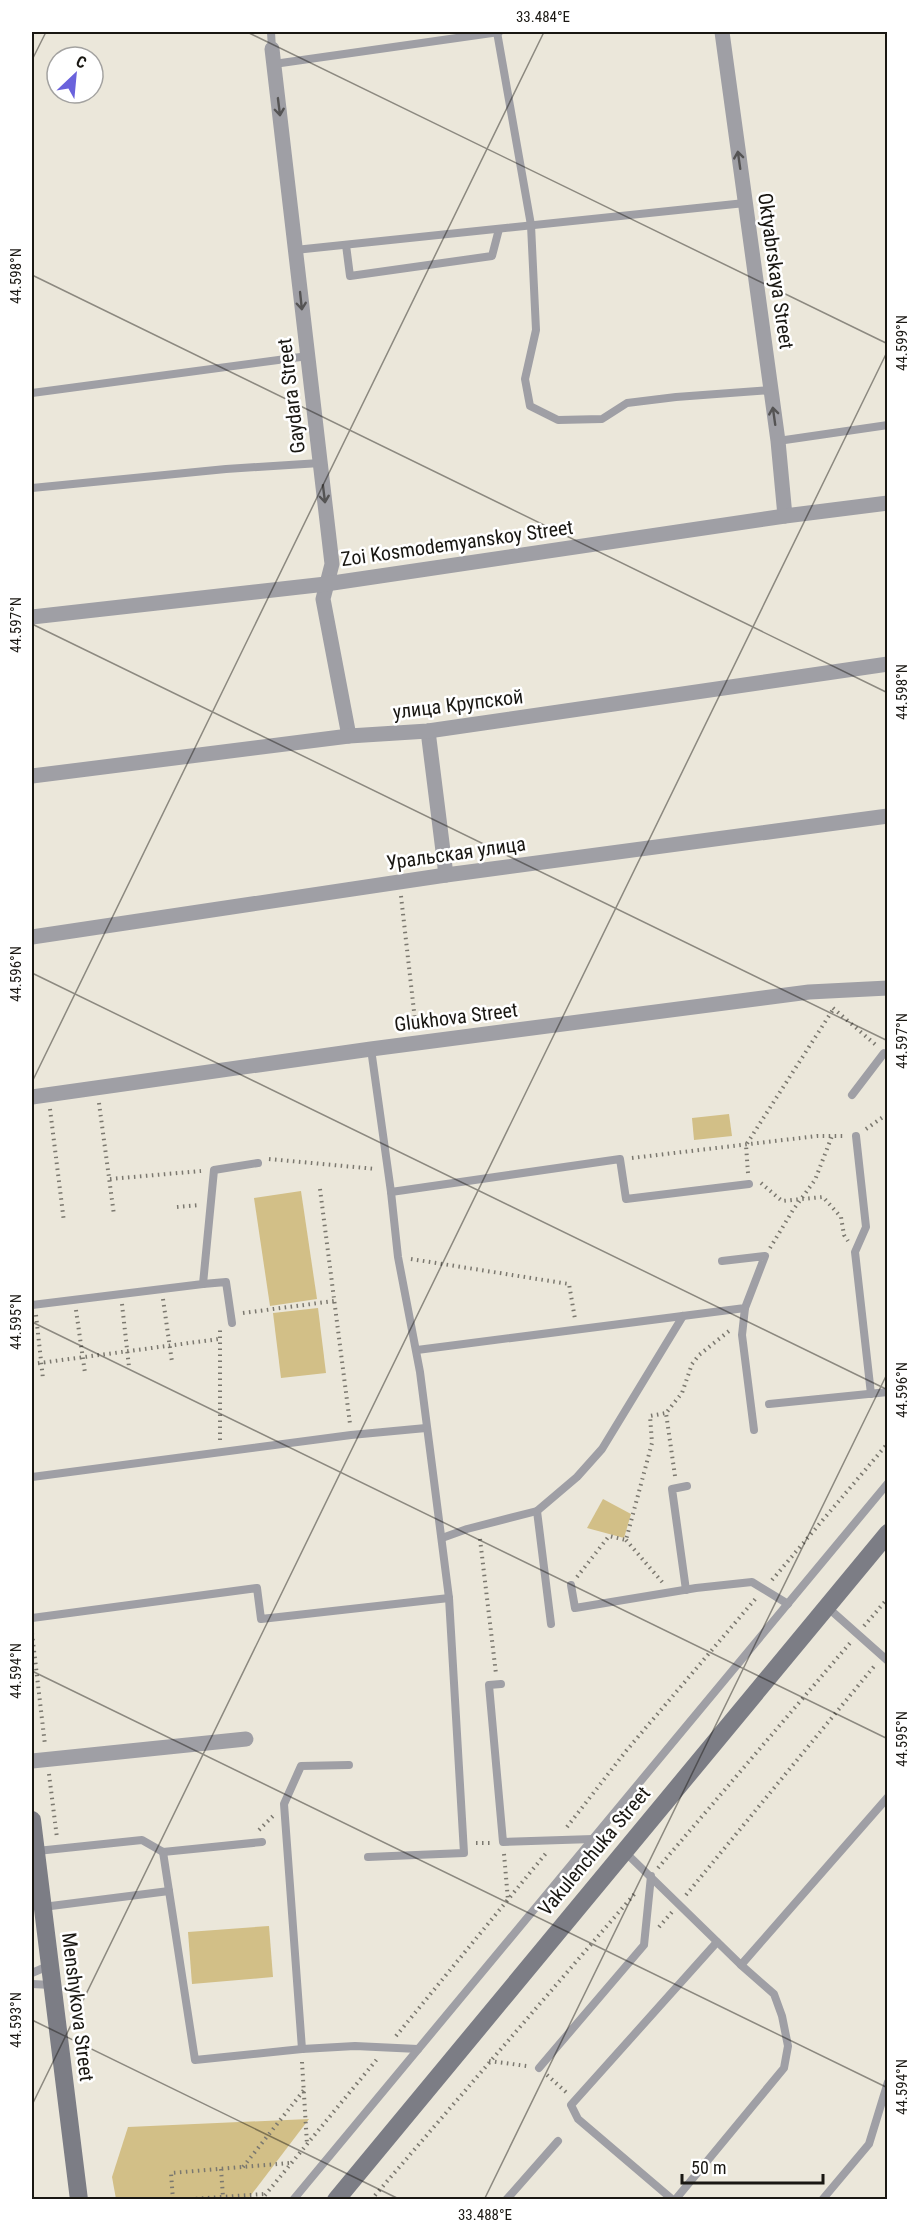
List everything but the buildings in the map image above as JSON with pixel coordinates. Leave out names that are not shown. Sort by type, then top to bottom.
[{"type":"main road","name":"Vakulenchuka Street","points":[[336,2199],[826,1606],[885,1538]]},
{"type":"main road","name":"Menshykova Street","points":[[32,1820],[79,2199]]},
{"type":"street","name":"Oktyabrskaya Street","points":[[722,32],[778,441],[785,516]]},
{"type":"street","name":"Gaydara Street","points":[[273,56],[332,564],[322,599],[349,736]]},
{"type":"street","name":"Zoi Kosmodemyanskoy Street","points":[[32,617],[326,584],[785,516],[888,503]]},
{"type":"street","name":"улица Крупской","points":[[32,776],[349,736],[428,731],[888,664]]},
{"type":"street","points":[[428,731],[446,875]]},
{"type":"street","name":"Уральская улица","points":[[32,937],[446,875],[888,816]]},
{"type":"street","name":"Glukhova Street","points":[[32,1097],[371,1049],[809,992],[888,988]]},
{"type":"street","points":[[32,1761],[246,1739]]},
{"type":"lane","points":[[271,32],[273,56],[498,32],[531,225],[536,330],[525,379],[530,406],[558,420],[602,419],[627,404],[676,397],[771,390]]},
{"type":"lane","points":[[296,250],[745,203]]},
{"type":"lane","points":[[346,245],[351,276],[492,256],[499,229]]},
{"type":"lane","points":[[32,393],[308,356]]},
{"type":"lane","points":[[778,441],[888,425]]},
{"type":"lane","points":[[32,489],[226,469],[320,463]]},
{"type":"lane","points":[[368,1857],[464,1853],[448,1598],[442,1538],[417,1350],[398,1257],[371,1049]]},
{"type":"lane","points":[[852,1095],[884,1053],[888,1055]]},
{"type":"lane","points":[[856,1136],[866,1227],[855,1252],[871,1394]]},
{"type":"lane","points":[[391,1192],[620,1159],[626,1199],[749,1184]]},
{"type":"lane","points":[[203,1284],[214,1170],[258,1163]]},
{"type":"lane","points":[[722,1261],[765,1256],[745,1308],[742,1335],[754,1430]]},
{"type":"lane","points":[[33,1305],[226,1282],[231,1319]]},
{"type":"lane","points":[[417,1350],[745,1308]]},
{"type":"lane","points":[[442,1538],[537,1511],[576,1477],[602,1449],[683,1316]]},
{"type":"lane","points":[[769,1404],[888,1392]]},
{"type":"lane","points":[[32,1477],[351,1435],[426,1428]]},
{"type":"lane","points":[[293,2199],[888,1483]]},
{"type":"lane","points":[[686,1590],[672,1489],[687,1486]]},
{"type":"lane","points":[[537,1511],[551,1624]]},
{"type":"lane","points":[[571,1585],[575,1608],[752,1582],[788,1604]]},
{"type":"lane","points":[[32,1618],[257,1588],[261,1619],[448,1598]]},
{"type":"lane","points":[[826,1606],[885,1659]]},
{"type":"lane","points":[[499,1684],[489,1685],[503,1842],[592,1839]]},
{"type":"lane","points":[[302,2049],[284,1804],[301,1766],[349,1765]]},
{"type":"lane","points":[[741,1965],[888,1797]]},
{"type":"lane","points":[[36,1851],[142,1840],[163,1852],[262,1842]]},
{"type":"lane","points":[[624,1851],[774,1994],[782,2016],[788,2046],[783,2068],[674,2199],[578,2120],[571,2105],[717,1942]]},
{"type":"lane","points":[[163,1852],[195,2060],[355,2046],[418,2049]]},
{"type":"lane","points":[[539,2068],[644,1945],[651,1876]]},
{"type":"lane","points":[[42,1907],[169,1891]]},
{"type":"lane","points":[[32,1973],[50,1965]]},
{"type":"lane","points":[[32,1984],[52,1984]]},
{"type":"lane","points":[[822,2199],[869,2145],[888,2082]]},
{"type":"lane","points":[[506,2199],[558,2140]]},
{"type":"path","points":[[399,882],[418,1044]]},
{"type":"path","points":[[834,1008],[746,1144],[749,1184],[761,1183],[782,1201],[823,1197],[842,1217],[844,1235]]},
{"type":"path","points":[[845,1017],[867,1038]]},
{"type":"path","points":[[97,1088],[114,1215]]},
{"type":"path","points":[[49,1094],[64,1222]]},
{"type":"path","points":[[620,1159],[746,1144],[831,1136],[856,1136],[883,1117],[888,1116]]},
{"type":"path","points":[[765,1256],[815,1180],[831,1136]]},
{"type":"path","points":[[258,1163],[266,1158],[388,1170]]},
{"type":"path","points":[[110,1179],[214,1170]]},
{"type":"path","points":[[320,1189],[351,1435]]},
{"type":"path","points":[[177,1207],[210,1205]]},
{"type":"path","points":[[398,1257],[569,1284],[576,1329]]},
{"type":"path","points":[[161,1289],[172,1362]]},
{"type":"path","points":[[121,1294],[129,1367]]},
{"type":"path","points":[[75,1300],[84,1373]]},
{"type":"path","points":[[220,1452],[219,1329],[231,1319],[334,1301]]},
{"type":"path","points":[[33,1305],[44,1379]]},
{"type":"path","points":[[626,1540],[652,1443],[650,1416],[666,1413],[682,1394],[692,1364],[699,1355],[744,1320]]},
{"type":"path","points":[[32,1364],[219,1339]]},
{"type":"path","points":[[666,1413],[677,1488]]},
{"type":"path","points":[[261,2199],[508,1900],[626,1751],[888,1443]]},
{"type":"path","points":[[478,1527],[499,1684]]},
{"type":"path","points":[[571,1585],[609,1536],[626,1540],[654,1573]]},
{"type":"path","points":[[371,2199],[888,1598]]},
{"type":"path","points":[[644,1945],[885,1659]]},
{"type":"path","points":[[245,1844],[284,1804]]},
{"type":"path","points":[[503,1842],[508,1900]]},
{"type":"path","points":[[302,2049],[307,2144]]},
{"type":"path","points":[[489,2061],[539,2068],[575,2101]]},
{"type":"path","points":[[242,2167],[304,2090]]},
{"type":"path","points":[[173,2199],[171,2174],[291,2163]]},
{"type":"path","points":[[220,2169],[223,2197]]},
{"type":"path","points":[[178,2199],[265,2194]]},
{"type":"shaded area","points":[[729,1114],[732,1136],[694,1140],[692,1118]]},
{"type":"shaded area","points":[[301,1191],[317,1299],[270,1306],[254,1198]]},
{"type":"shaded area","points":[[318,1308],[326,1373],[281,1378],[273,1313]]},
{"type":"shaded area","points":[[603,1499],[631,1514],[624,1538],[587,1528]]},
{"type":"shaded area","points":[[269,1926],[273,1977],[192,1984],[188,1932]]},
{"type":"shaded area","points":[[309,2119],[248,2199],[116,2199],[112,2177],[128,2127]]}]
